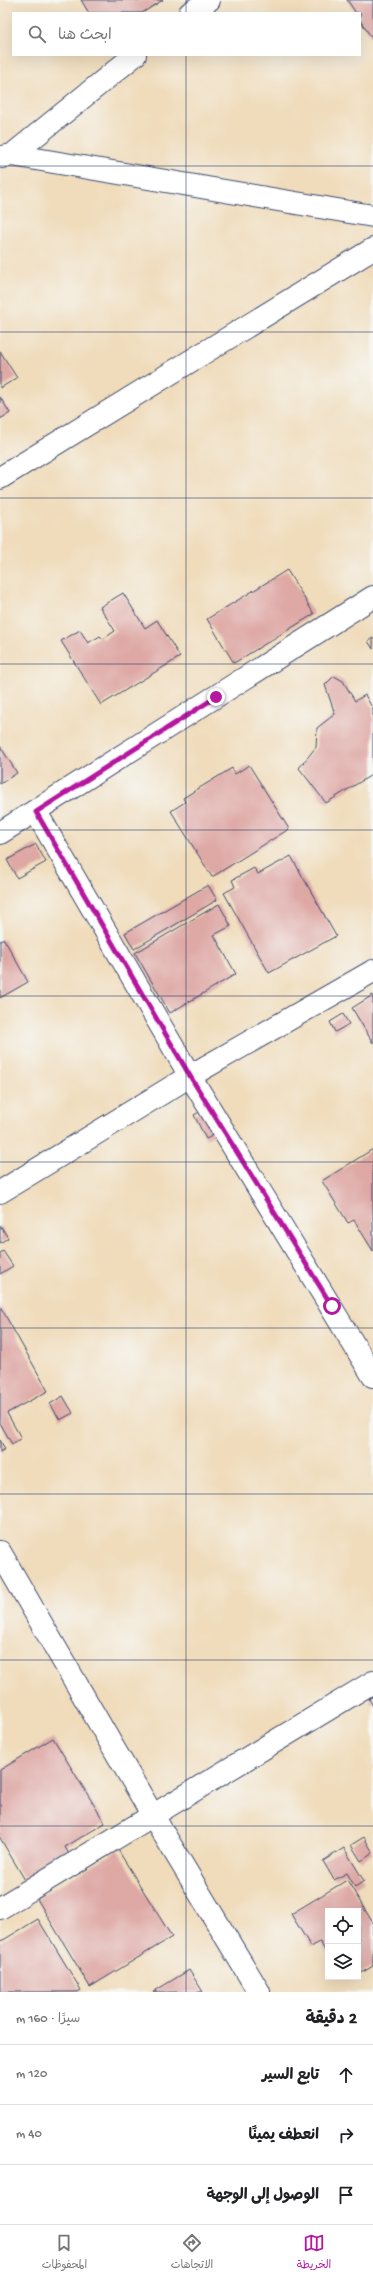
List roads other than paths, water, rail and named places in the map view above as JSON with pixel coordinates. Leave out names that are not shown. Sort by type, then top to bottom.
[{"type":"street","points":[[191,12],[209,0]]},
{"type":"street","points":[[6,157],[134,56]]},
{"type":"street","points":[[6,157],[373,216]]},
{"type":"street","points":[[0,478],[373,249]]},
{"type":"street","points":[[0,833],[36,812],[373,597]]},
{"type":"street","points":[[36,812],[190,1076],[373,1376]]},
{"type":"street","points":[[0,1192],[190,1076],[373,971]]},
{"type":"street","points":[[0,1552],[153,1816],[259,1992]]},
{"type":"street","points":[[0,1908],[373,1682]]}]
